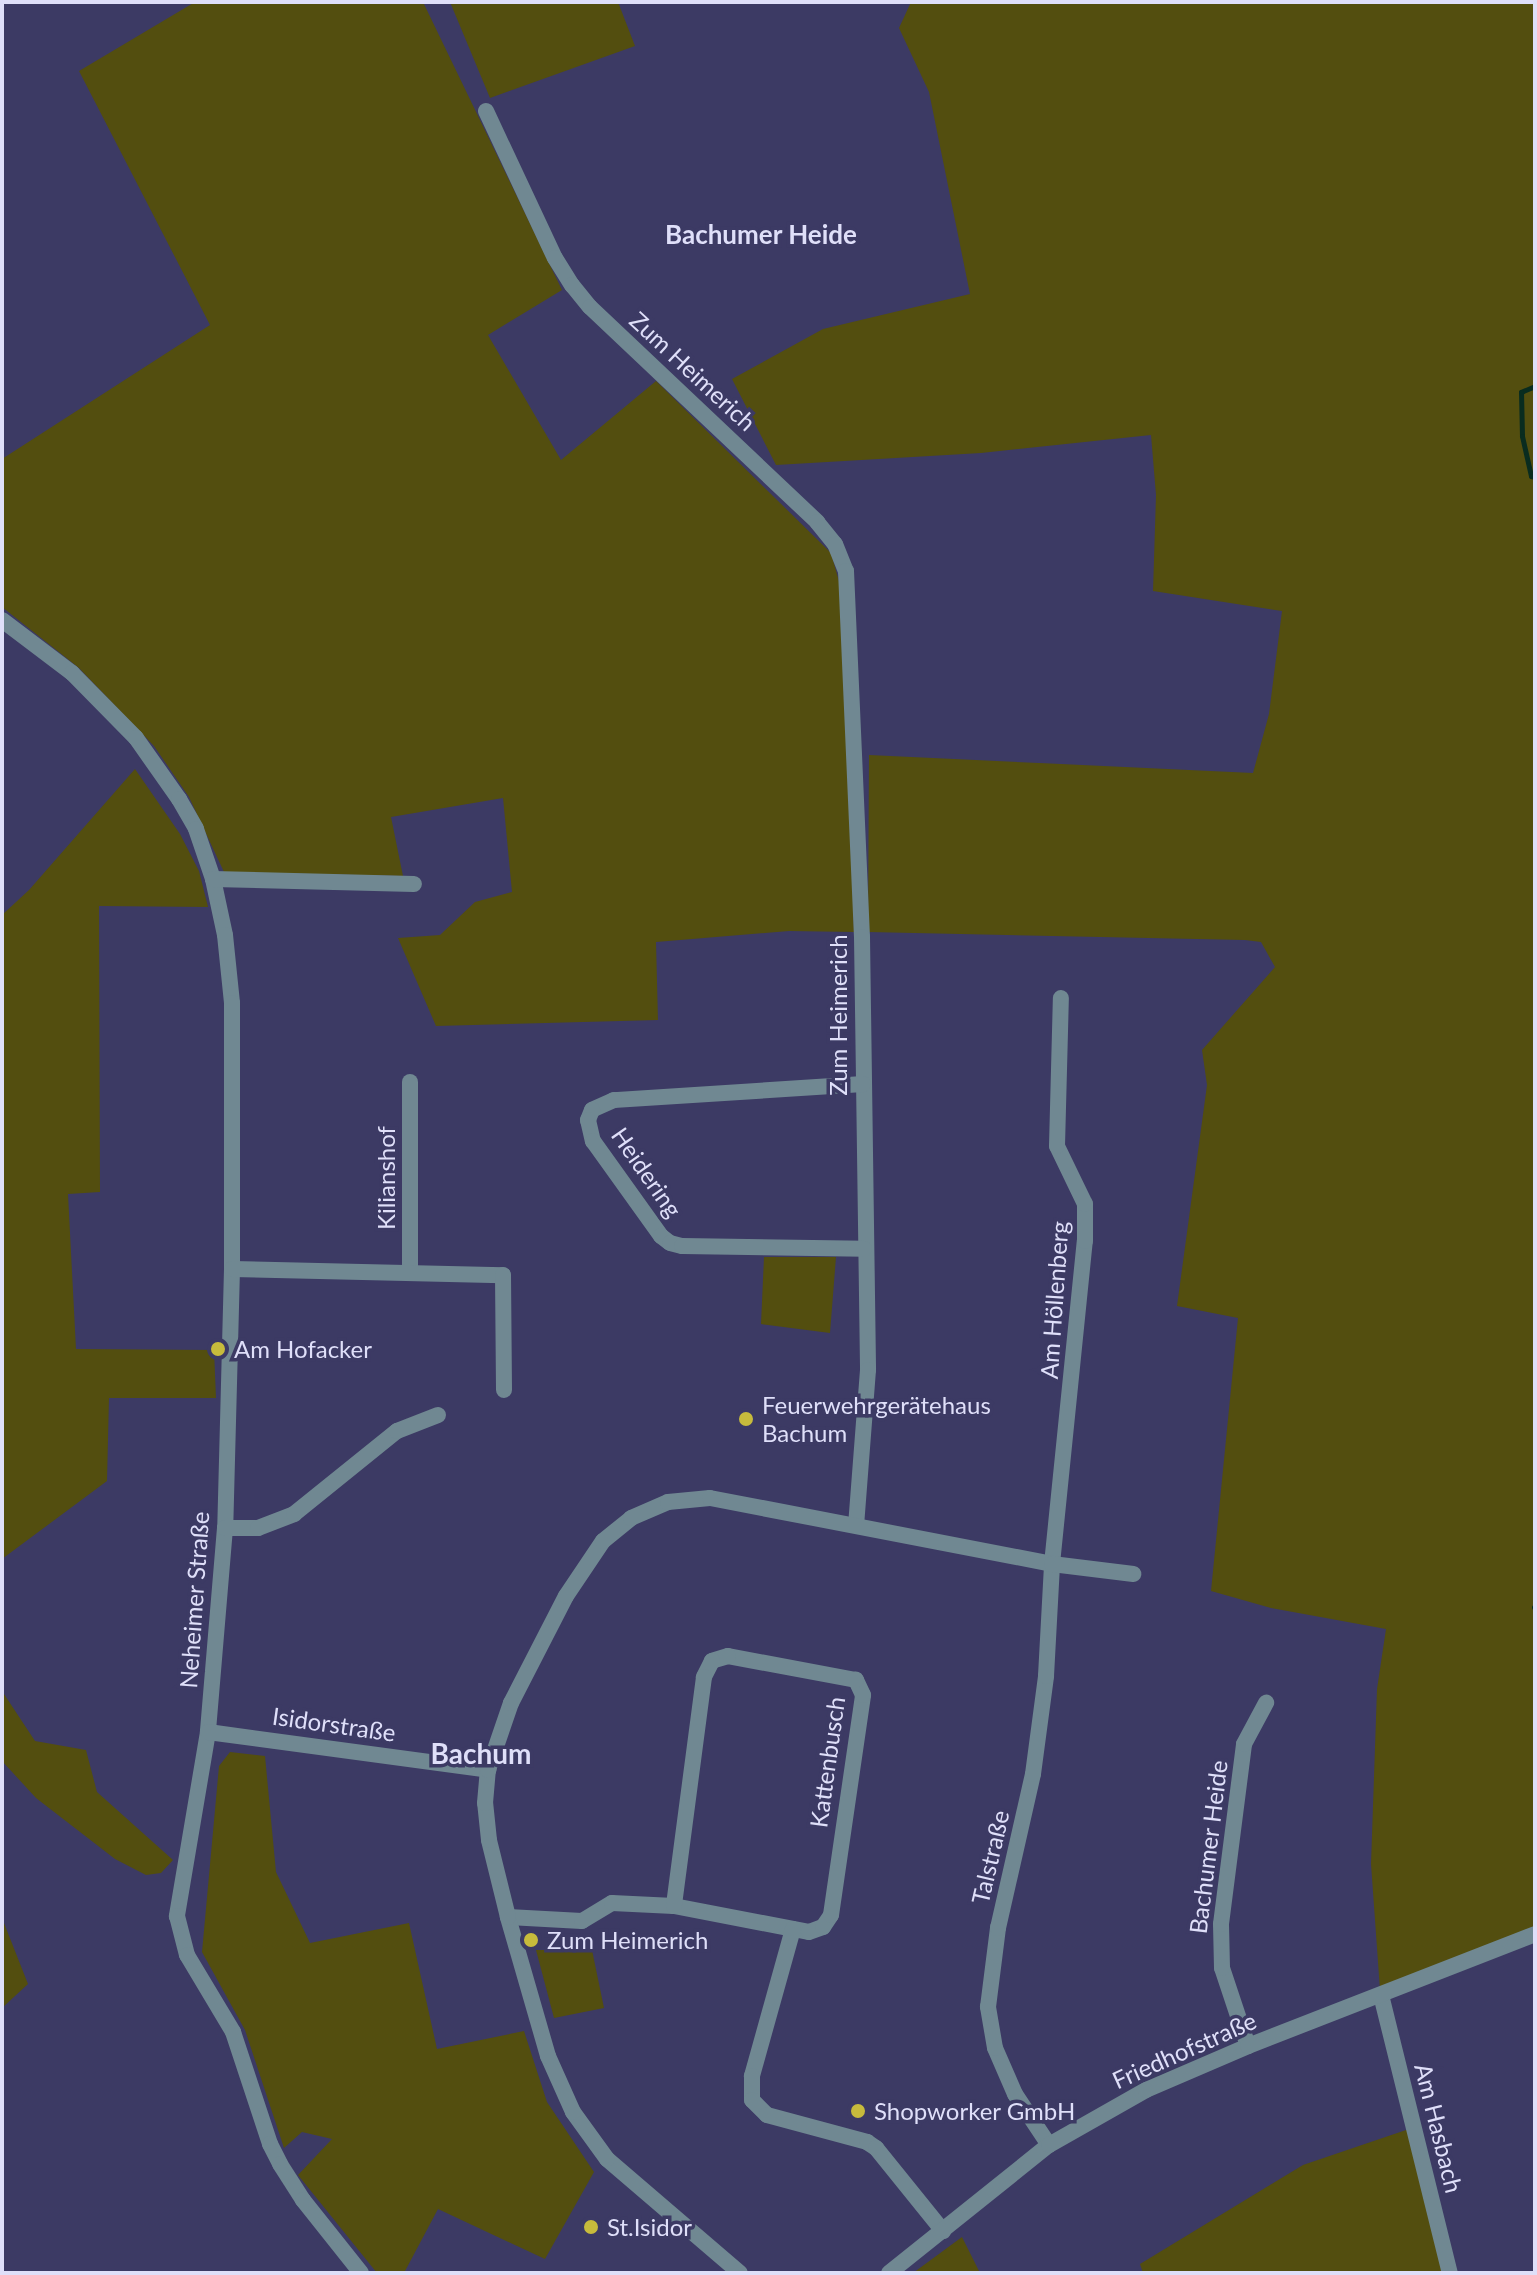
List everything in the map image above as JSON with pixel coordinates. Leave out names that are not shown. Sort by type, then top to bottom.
[{"type":"street","name":"Zum Heimerich","points":[[486,111],[555,258],[572,285],[590,307],[817,522],[835,544],[846,571],[862,937],[868,1370],[856,1525]]},
{"type":"street","name":"Neheimer Straße","points":[[2,620],[72,673],[136,738],[190,819],[213,879],[225,935],[232,1003],[232,1269],[225,1528],[208,1732],[178,1903],[181,1941],[233,2032],[270,2144],[280,2164],[303,2200],[361,2273]]},
{"type":"street","points":[[213,879],[369,880],[414,884]]},
{"type":"street","name":"Am Höllenberg","points":[[1052,1564],[1085,1241],[1085,1204],[1057,1146],[1061,998]]},
{"type":"street","name":"Kilianshof","points":[[410,1082],[410,1273]]},
{"type":"street","name":"Heidering","points":[[863,1084],[614,1100],[592,1110],[588,1120],[593,1141],[661,1236],[670,1243],[682,1246],[864,1249]]},
{"type":"street","points":[[232,1269],[503,1275],[504,1390]]},
{"type":"street","points":[[225,1528],[258,1528],[294,1514],[397,1431],[438,1415]]},
{"type":"street","points":[[740,2273],[607,2159],[573,2112],[548,2056],[508,1917],[489,1840],[485,1803],[488,1770],[511,1703],[566,1596],[597,1548],[631,1518],[668,1502],[710,1498],[1052,1564],[1133,1574]]},
{"type":"street","name":"Talstraße","points":[[1049,2145],[1015,2094],[995,2048],[988,2007],[998,1928],[1033,1774],[1046,1676],[1052,1564]]},
{"type":"street","name":"Kattenbusch","points":[[508,1917],[582,1921],[612,1903],[674,1906],[817,1931],[831,1915],[863,1695],[861,1686],[849,1676],[728,1656],[712,1661],[704,1677],[674,1906]]},
{"type":"street","name":"Bachumer Heide","points":[[1248,2046],[1224,1977],[1221,1924],[1244,1744],[1266,1703]]},
{"type":"street","name":"Isidorstraße","points":[[208,1732],[488,1770]]},
{"type":"street","points":[[793,1929],[752,2076],[752,2100],[767,2115],[867,2142],[876,2148],[943,2231]]},
{"type":"street","name":"Friedhofstraße","points":[[889,2273],[1049,2145],[1146,2090],[1248,2046],[1535,1934]]},
{"type":"street","name":"Am Hasbach","points":[[1381,1995],[1450,2273]]},
{"type":"shaded area","points":[[195,2],[423,2],[562,290],[488,335],[561,460],[656,381],[831,553],[844,599],[854,932],[789,931],[656,942],[658,1020],[436,1026],[398,938],[440,935],[475,902],[512,892],[503,798],[391,817],[403,876],[224,872],[189,797],[154,746],[79,668],[2,607],[2,459],[210,325],[79,71]]},
{"type":"shaded area","points":[[450,2],[618,2],[635,46],[490,98]]},
{"type":"shaded area","points":[[911,2],[1535,2],[1535,1929],[1380,1990],[1371,1864],[1377,1689],[1386,1629],[1271,1608],[1211,1591],[1238,1318],[1177,1306],[1207,1085],[1202,1050],[1275,967],[1261,942],[1245,940],[868,932],[869,755],[1253,773],[1269,714],[1282,611],[1153,591],[1156,495],[1151,435],[981,453],[776,465],[732,379],[823,329],[970,294],[929,92],[899,28]]},
{"type":"shaded area","points":[[135,769],[180,834],[199,871],[208,907],[99,906],[100,1192],[68,1194],[76,1349],[214,1350],[216,1398],[109,1398],[107,1481],[2,1559],[2,915],[29,890]]},
{"type":"shaded area","points":[[764,1257],[836,1257],[830,1333],[761,1324]]},
{"type":"shaded area","points":[[2,1691],[35,1741],[86,1750],[97,1792],[173,1860],[161,1873],[146,1875],[115,1859],[36,1798],[2,1761]]},
{"type":"shaded area","points":[[230,1752],[265,1756],[276,1872],[310,1943],[409,1923],[437,2049],[524,2031],[547,2102],[594,2172],[545,2259],[438,2209],[404,2273],[377,2273],[298,2175],[332,2139],[302,2132],[284,2148],[245,2030],[202,1952],[219,1766]]},
{"type":"shaded area","points":[[2,1918],[28,1984],[2,2008]]},
{"type":"shaded area","points":[[536,1950],[592,1950],[604,2008],[554,2018]]},
{"type":"shaded area","points":[[1409,2129],[1455,2273],[1143,2273],[1140,2264],[1303,2165]]},
{"type":"shaded area","points":[[962,2237],[980,2273],[913,2273]]},
{"type":"waterway","points":[[1535,386],[1521,392],[1522,436],[1531,476],[1535,477]]},
{"type":"place","name":"Am Hofacker","points":[[218,1349]]},
{"type":"place","name":"Feuerwehrgerätehaus Bachum","points":[[746,1419]]},
{"type":"place","name":"Zum Heimerich","points":[[531,1940]]},
{"type":"place","name":"Shopworker GmbH","points":[[858,2111]]},
{"type":"place","name":"St.Isidor","points":[[591,2227]]},
{"type":"district","name":"Bachumer Heide","points":[[761,235]]},
{"type":"district","name":"Bachum","points":[[481,1753]]}]
